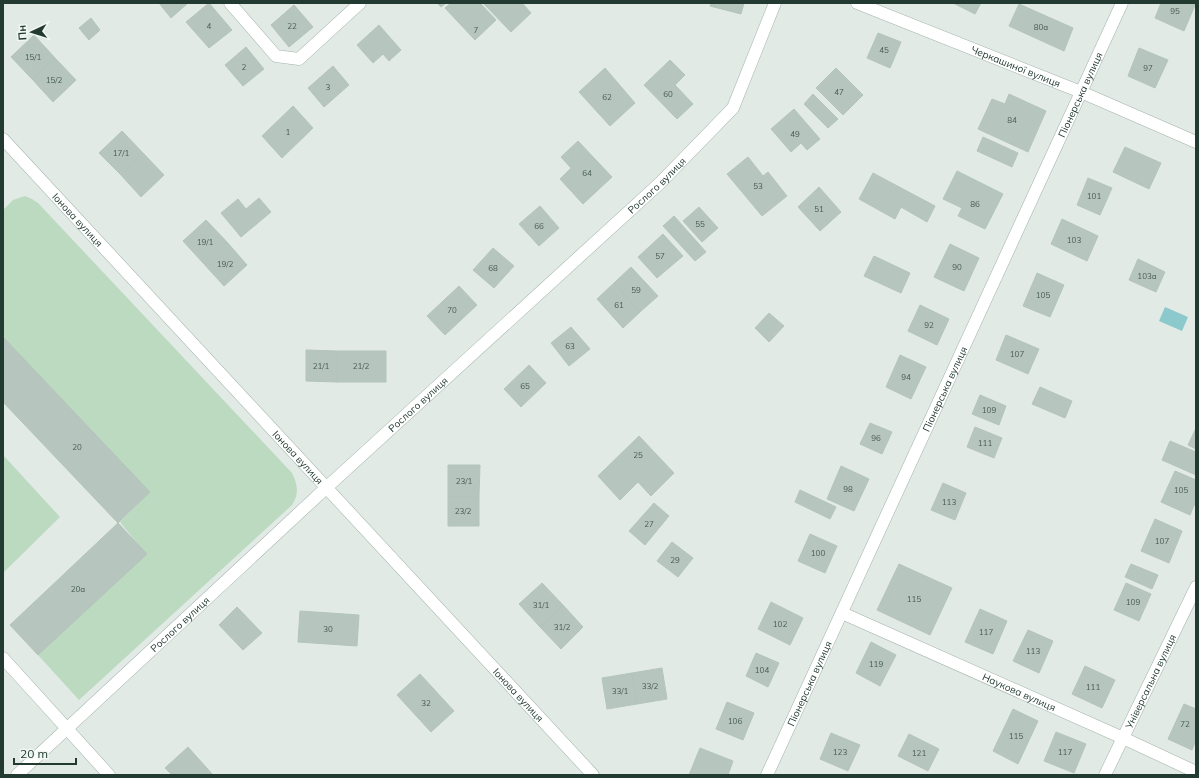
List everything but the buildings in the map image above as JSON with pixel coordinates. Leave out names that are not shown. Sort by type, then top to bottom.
[{"type":"street","points":[[230,3],[276,56],[300,59],[360,3]]},
{"type":"street","name":"Рослого вулиця","points":[[16,775],[68,729],[327,487],[660,184],[733,108],[775,3]]},
{"type":"street","name":"Черкашиної вулиця","points":[[857,3],[1081,92],[1196,142]]},
{"type":"street","name":"Піонерська вулиця","points":[[767,775],[1122,3]]},
{"type":"street","name":"Іонова вулиця","points":[[3,139],[593,775]]},
{"type":"street","name":"Універсальна вулиця","points":[[1105,775],[1196,587]]},
{"type":"street","name":"Наукова вулиця","points":[[842,613],[1196,772]]},
{"type":"street","points":[[3,658],[110,775]]},
{"type":"green space","points":[[25,196],[38,203],[292,473],[297,489],[296,497],[292,505],[79,700],[38,655],[146,554],[120,522],[150,492],[3,337],[3,210],[13,200]]},
{"type":"green space","points":[[3,455],[60,517],[3,573]]},
{"type":"water","points":[[1165,307],[1188,317],[1182,331],[1159,321]]}]
